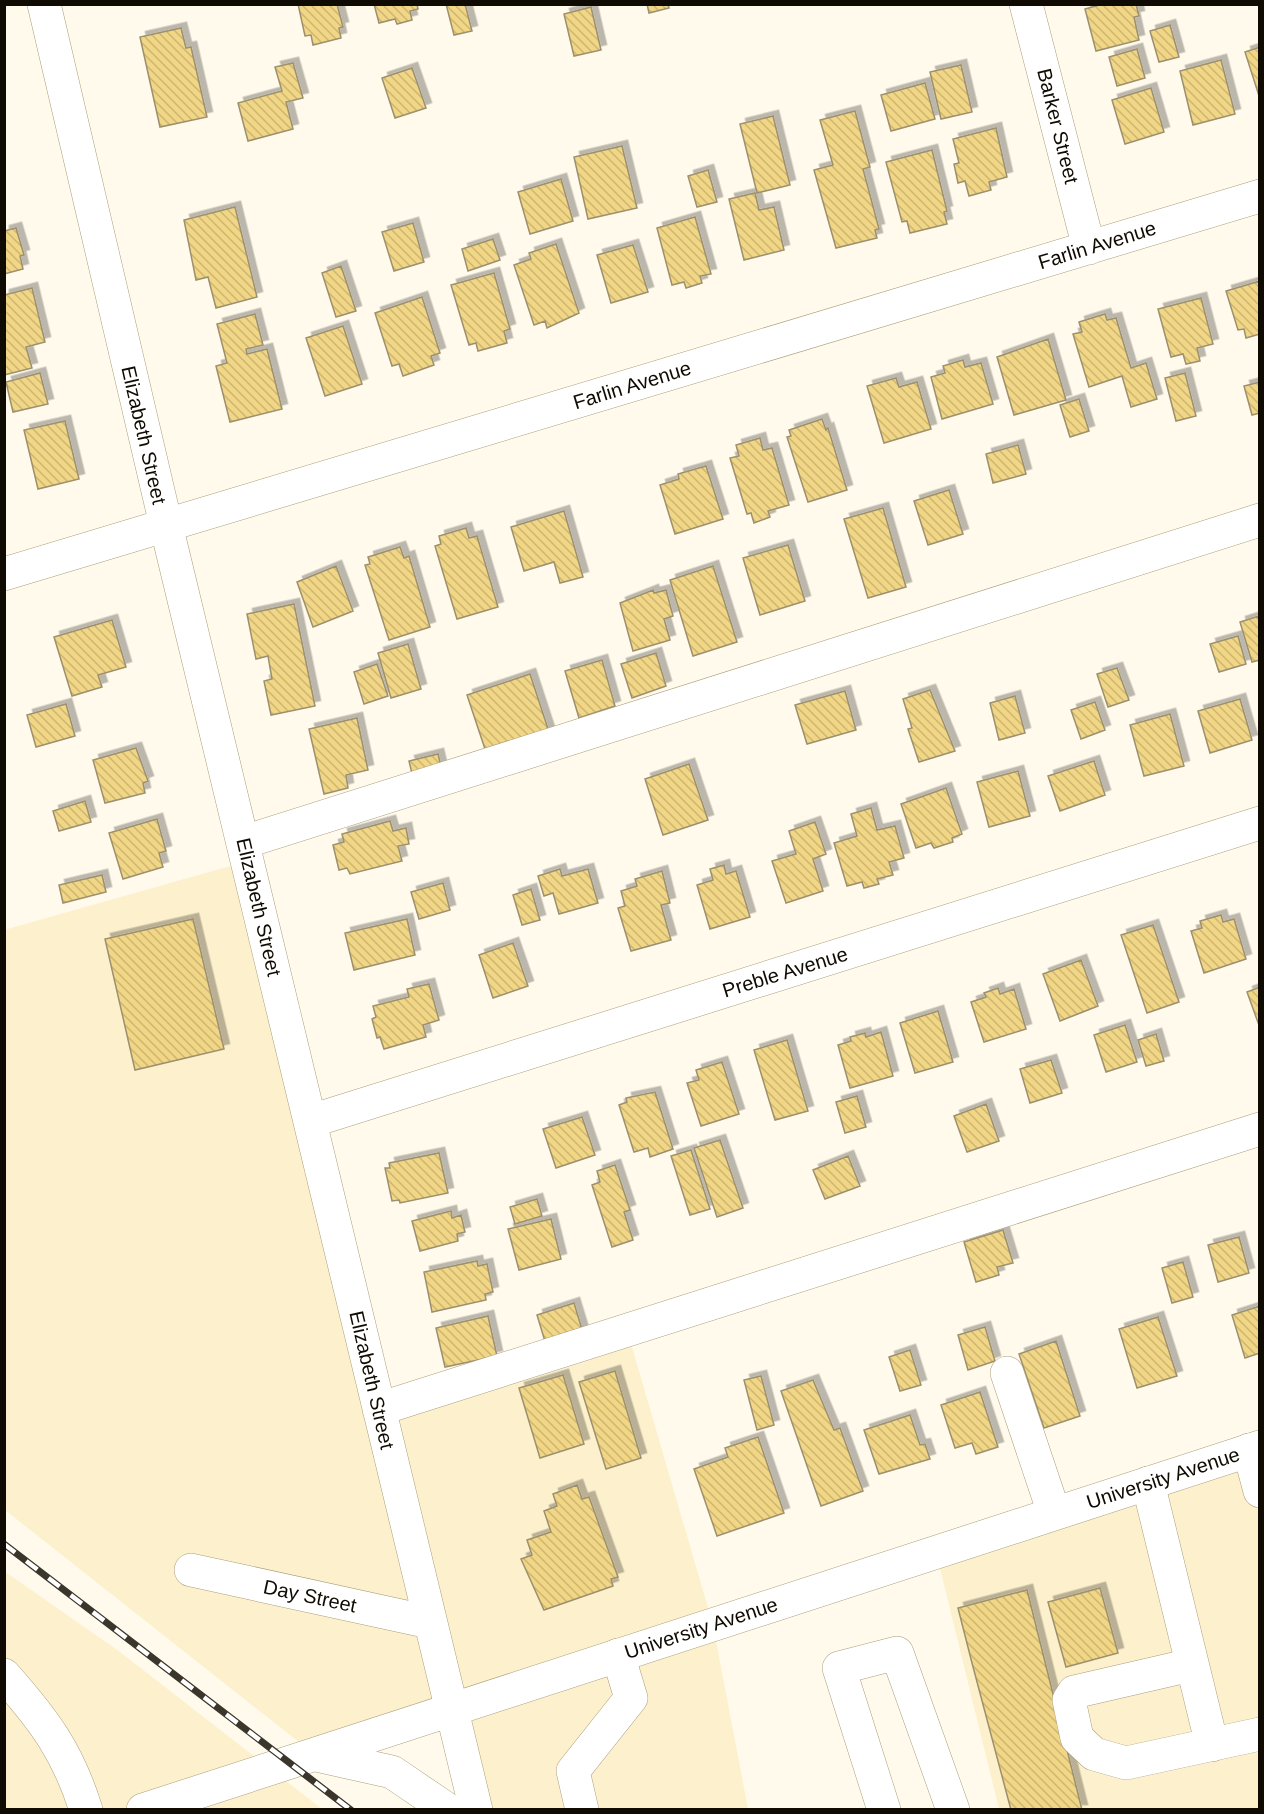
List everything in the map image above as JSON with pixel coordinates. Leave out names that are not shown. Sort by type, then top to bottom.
[{"type":"street","name":"Elizabeth Street","points":[[44,4],[166,525],[244,842],[429,1622],[476,1809]]},
{"type":"street","name":"Barker Street","points":[[1026,4],[1089,248]]},
{"type":"street","name":"Farlin Avenue","points":[[4,574],[1260,196]]},
{"type":"street","points":[[244,842],[1260,520]]},
{"type":"street","name":"Preble Avenue","points":[[310,1122],[1260,823]]},
{"type":"street","points":[[379,1409],[1260,1129]]},
{"type":"street","points":[[1007,1373],[1054,1513]]},
{"type":"street","points":[[1254,1448],[1260,1491]]},
{"type":"street","name":"University Avenue","points":[[143,1809],[1254,1448]]},
{"type":"street","points":[[1148,1483],[1212,1745]]},
{"type":"street","name":"Day Street","points":[[191,1570],[429,1622]]},
{"type":"street","points":[[884,1809],[839,1668],[897,1653],[953,1809]]},
{"type":"street","points":[[582,1809],[573,1771],[631,1698],[618,1655]]},
{"type":"street","points":[[1191,1665],[1074,1692],[1069,1700],[1077,1738],[1094,1754],[1126,1763],[1260,1734]]},
{"type":"street","points":[[4,1675],[27,1701],[69,1760],[86,1809]]},
{"type":"street","points":[[314,1754],[392,1772],[448,1809]]},
{"type":"shaded area","points":[[248,861],[379,1409],[627,1330],[713,1625],[748,1809],[476,1809],[451,1710],[314,1754],[5,1510],[4,930]]},
{"type":"shaded area","points":[[1259,1447],[1259,1809],[999,1809],[936,1552]]},
{"type":"shaded area","points":[[4,1571],[120,1652],[322,1809],[5,1809]]},
{"type":"building","points":[[298,4],[337,4],[343,27],[339,28],[341,38],[313,45],[311,35],[305,36]]},
{"type":"building","points":[[374,4],[417,4],[418,9],[410,11],[412,20],[397,24],[395,19],[379,23]]},
{"type":"building","points":[[446,4],[465,4],[472,31],[454,35]]},
{"type":"building","points":[[647,4],[668,4],[669,8],[649,13]]},
{"type":"building","points":[[1103,4],[1136,4],[1139,16],[1134,17],[1139,40],[1096,51],[1085,9]]},
{"type":"building","points":[[591,7],[601,50],[574,56],[564,14]]},
{"type":"building","points":[[1170,25],[1179,57],[1159,62],[1150,31]]},
{"type":"building","points":[[181,28],[186,48],[191,47],[207,117],[160,127],[140,37]]},
{"type":"building","points":[[1260,47],[1260,99],[1245,52]]},
{"type":"building","points":[[1137,49],[1145,78],[1117,86],[1109,57]]},
{"type":"building","points":[[1221,60],[1235,114],[1193,125],[1180,71]]},
{"type":"building","points":[[293,63],[303,98],[286,102],[293,129],[248,141],[238,103],[282,91],[275,67]]},
{"type":"building","points":[[961,65],[972,112],[941,119],[930,72]]},
{"type":"building","points":[[412,68],[426,108],[395,118],[382,78]]},
{"type":"building","points":[[925,83],[935,119],[891,131],[881,95]]},
{"type":"building","points":[[1151,88],[1164,132],[1125,144],[1112,100]]},
{"type":"building","points":[[855,111],[870,167],[863,169],[879,229],[875,230],[877,238],[836,248],[814,170],[833,165],[820,120]]},
{"type":"building","points":[[773,116],[790,185],[757,193],[740,124]]},
{"type":"building","points":[[996,128],[1007,177],[989,182],[991,190],[969,196],[965,181],[958,183],[954,164],[959,163],[953,139]]},
{"type":"building","points":[[622,146],[637,208],[588,219],[574,157]]},
{"type":"building","points":[[932,150],[947,211],[944,212],[947,224],[910,233],[907,221],[902,222],[886,162]]},
{"type":"building","points":[[708,170],[717,202],[697,207],[688,176]]},
{"type":"building","points":[[561,179],[573,221],[530,234],[518,192]]},
{"type":"building","points":[[755,193],[759,210],[774,207],[784,250],[744,260],[729,199]]},
{"type":"building","points":[[235,207],[257,297],[216,308],[208,277],[196,280],[184,220]]},
{"type":"building","points":[[695,217],[711,274],[700,276],[702,283],[686,288],[684,282],[672,285],[657,228]]},
{"type":"building","points":[[413,223],[424,262],[394,271],[382,232]]},
{"type":"building","points":[[16,228],[24,255],[20,256],[23,269],[4,274],[4,231]]},
{"type":"building","points":[[493,239],[500,260],[468,271],[462,249]]},
{"type":"building","points":[[556,244],[579,313],[547,328],[545,321],[534,325],[514,265],[531,259],[529,253]]},
{"type":"building","points":[[633,245],[648,292],[611,303],[597,255]]},
{"type":"building","points":[[341,266],[356,311],[336,317],[322,273]]},
{"type":"building","points":[[494,273],[510,329],[504,331],[507,343],[478,351],[476,343],[469,345],[451,285]]},
{"type":"building","points":[[1260,281],[1260,334],[1246,338],[1244,329],[1238,330],[1226,291]]},
{"type":"building","points":[[32,288],[45,342],[26,347],[32,368],[4,375],[4,295]]},
{"type":"building","points":[[422,297],[440,353],[431,356],[434,365],[403,376],[399,364],[392,366],[375,313]]},
{"type":"building","points":[[1201,298],[1213,344],[1197,348],[1200,361],[1186,364],[1183,354],[1171,357],[1158,309]]},
{"type":"building","points":[[255,314],[263,345],[246,349],[247,354],[267,349],[282,409],[230,422],[216,366],[227,363],[217,324]]},
{"type":"building","points":[[1105,314],[1107,320],[1116,318],[1131,368],[1146,363],[1157,399],[1131,407],[1122,376],[1089,387],[1073,334],[1082,332],[1079,322]]},
{"type":"building","points":[[343,326],[362,384],[325,396],[306,338]]},
{"type":"building","points":[[1048,339],[1066,400],[1014,415],[997,357]]},
{"type":"building","points":[[963,360],[965,367],[981,363],[993,404],[942,419],[931,377],[945,373],[943,366]]},
{"type":"building","points":[[40,373],[48,404],[13,412],[6,382]]},
{"type":"building","points":[[1185,373],[1196,416],[1176,421],[1165,378]]},
{"type":"building","points":[[896,378],[899,387],[917,382],[931,429],[884,443],[867,386]]},
{"type":"building","points":[[1260,382],[1260,413],[1252,415],[1244,386]]},
{"type":"building","points":[[1079,399],[1089,431],[1070,437],[1060,405]]},
{"type":"building","points":[[822,419],[826,430],[828,428],[847,490],[808,502],[787,437],[791,436],[789,430]]},
{"type":"building","points":[[65,421],[79,479],[38,489],[24,430]]},
{"type":"building","points":[[760,438],[763,450],[772,448],[789,505],[768,511],[770,517],[754,523],[751,513],[747,514],[730,458],[739,456],[736,445]]},
{"type":"building","points":[[1018,445],[1026,474],[993,483],[986,454]]},
{"type":"building","points":[[706,466],[723,519],[675,534],[660,485],[679,479],[678,474]]},
{"type":"building","points":[[949,490],[963,534],[928,545],[914,501]]},
{"type":"building","points":[[883,508],[906,587],[868,598],[844,519]]},
{"type":"building","points":[[564,511],[583,577],[560,583],[554,562],[524,571],[511,527]]},
{"type":"building","points":[[466,528],[469,538],[477,536],[498,607],[457,619],[435,546],[441,544],[439,536]]},
{"type":"building","points":[[788,545],[805,601],[760,615],[743,558]]},
{"type":"building","points":[[400,547],[404,558],[409,556],[430,627],[389,640],[365,565],[370,564],[368,557]]},
{"type":"building","points":[[336,566],[353,611],[313,627],[297,582]]},
{"type":"building","points":[[713,566],[737,642],[693,656],[670,580]]},
{"type":"building","points":[[653,590],[654,593],[666,590],[673,616],[664,619],[670,640],[633,651],[620,603]]},
{"type":"building","points":[[294,604],[315,706],[271,715],[264,681],[272,679],[268,656],[256,659],[247,614]]},
{"type":"building","points":[[1259,616],[1260,660],[1252,662],[1240,622]]},
{"type":"building","points":[[112,620],[126,667],[98,675],[102,687],[72,696],[54,637]]},
{"type":"building","points":[[1238,636],[1246,664],[1219,672],[1210,644]]},
{"type":"building","points":[[408,644],[421,689],[391,698],[378,653]]},
{"type":"building","points":[[656,653],[666,686],[632,698],[621,664]]},
{"type":"building","points":[[602,660],[615,706],[579,718],[565,671]]},
{"type":"building","points":[[377,664],[388,696],[364,704],[354,672]]},
{"type":"building","points":[[1117,668],[1129,700],[1108,707],[1097,674]]},
{"type":"building","points":[[530,674],[550,735],[487,755],[467,695]]},
{"type":"building","points":[[930,690],[955,751],[919,762],[908,729],[912,728],[903,699]]},
{"type":"building","points":[[845,691],[856,730],[807,744],[795,705]]},
{"type":"building","points":[[1015,696],[1025,733],[999,740],[990,703]]},
{"type":"building","points":[[1240,699],[1252,740],[1210,753],[1198,711]]},
{"type":"building","points":[[1095,702],[1105,730],[1081,739],[1071,710]]},
{"type":"building","points":[[66,704],[75,736],[36,747],[27,715]]},
{"type":"building","points":[[1170,714],[1184,766],[1144,776],[1130,725]]},
{"type":"building","points":[[357,718],[368,770],[346,775],[348,788],[324,794],[309,729]]},
{"type":"building","points":[[136,748],[148,781],[143,783],[145,793],[105,803],[93,760]]},
{"type":"building","points":[[438,754],[443,775],[414,782],[409,761]]},
{"type":"building","points":[[1094,761],[1105,795],[1060,811],[1048,776]]},
{"type":"building","points":[[689,764],[708,820],[663,835],[645,779]]},
{"type":"building","points":[[1018,771],[1030,816],[989,827],[977,782]]},
{"type":"building","points":[[946,788],[962,834],[952,838],[953,842],[934,848],[931,843],[916,848],[901,804]]},
{"type":"building","points":[[85,801],[91,822],[59,831],[53,811]]},
{"type":"building","points":[[871,808],[877,830],[895,826],[904,858],[889,862],[893,875],[877,879],[879,884],[864,888],[862,882],[847,886],[834,843],[857,836],[851,814]]},
{"type":"building","points":[[157,819],[166,851],[159,853],[163,867],[123,879],[109,833]]},
{"type":"building","points":[[390,821],[393,831],[406,828],[409,844],[398,846],[402,861],[350,874],[347,868],[339,870],[333,845],[344,842],[342,834]]},
{"type":"building","points":[[815,822],[826,854],[813,859],[823,891],[786,903],[772,861],[796,854],[789,831]]},
{"type":"building","points":[[724,865],[726,874],[736,871],[750,917],[710,929],[697,885],[713,880],[710,869]]},
{"type":"building","points":[[560,869],[562,876],[588,869],[598,903],[559,914],[553,893],[544,896],[538,876]]},
{"type":"building","points":[[662,871],[670,903],[661,905],[671,940],[631,951],[618,908],[625,906],[621,891],[637,886],[635,879]]},
{"type":"building","points":[[102,875],[106,892],[63,903],[59,885]]},
{"type":"building","points":[[443,883],[450,910],[419,919],[411,892]]},
{"type":"building","points":[[531,889],[540,920],[522,925],[513,895]]},
{"type":"building","points":[[1221,915],[1223,922],[1234,919],[1246,959],[1204,973],[1191,931],[1202,928],[1200,921]]},
{"type":"building","points":[[193,919],[224,1049],[135,1070],[105,939]]},
{"type":"building","points":[[407,919],[415,955],[354,970],[345,933]]},
{"type":"building","points":[[1153,925],[1179,1002],[1147,1013],[1121,935]]},
{"type":"building","points":[[513,943],[528,986],[493,998],[479,955]]},
{"type":"building","points":[[1081,960],[1098,1006],[1060,1021],[1043,974]]},
{"type":"building","points":[[429,984],[439,1020],[423,1025],[426,1037],[384,1049],[380,1037],[377,1038],[372,1019],[376,1017],[373,1006],[409,997],[407,989]]},
{"type":"building","points":[[1260,987],[1260,1028],[1247,992]]},
{"type":"building","points":[[998,988],[1000,994],[1014,989],[1026,1029],[984,1042],[971,1002],[986,997],[984,993]]},
{"type":"building","points":[[938,1011],[953,1062],[915,1073],[900,1023]]},
{"type":"building","points":[[1125,1025],[1137,1062],[1106,1072],[1094,1035]]},
{"type":"building","points":[[881,1032],[893,1076],[850,1088],[838,1045],[851,1041],[850,1037],[865,1033],[866,1037]]},
{"type":"building","points":[[1156,1034],[1164,1061],[1146,1066],[1138,1040]]},
{"type":"building","points":[[787,1040],[808,1111],[775,1120],[754,1050]]},
{"type":"building","points":[[1051,1060],[1062,1093],[1030,1103],[1020,1069]]},
{"type":"building","points":[[722,1062],[739,1114],[701,1126],[687,1083],[699,1080],[696,1070]]},
{"type":"building","points":[[655,1092],[673,1149],[650,1157],[648,1148],[634,1152],[619,1105],[627,1102],[626,1098]]},
{"type":"building","points":[[857,1096],[866,1127],[845,1133],[836,1102]]},
{"type":"building","points":[[986,1104],[999,1141],[967,1152],[954,1116]]},
{"type":"building","points":[[582,1117],[595,1155],[556,1168],[543,1129]]},
{"type":"building","points":[[720,1140],[743,1208],[717,1217],[694,1148]]},
{"type":"building","points":[[691,1150],[710,1209],[690,1215],[671,1156]]},
{"type":"building","points":[[439,1153],[448,1193],[400,1203],[399,1200],[392,1201],[385,1168],[390,1168],[389,1163]]},
{"type":"building","points":[[848,1156],[860,1186],[825,1199],[813,1170]]},
{"type":"building","points":[[615,1165],[630,1210],[624,1212],[633,1240],[612,1247],[592,1185],[600,1182],[597,1171]]},
{"type":"building","points":[[537,1199],[542,1216],[515,1224],[510,1207]]},
{"type":"building","points":[[451,1211],[452,1218],[461,1215],[465,1232],[457,1234],[458,1241],[420,1251],[412,1221]]},
{"type":"building","points":[[551,1219],[561,1259],[519,1270],[508,1229]]},
{"type":"building","points":[[1003,1230],[1013,1263],[997,1267],[999,1275],[976,1282],[964,1242]]},
{"type":"building","points":[[1239,1237],[1249,1273],[1218,1282],[1208,1245]]},
{"type":"building","points":[[477,1261],[478,1266],[487,1264],[493,1292],[485,1294],[486,1300],[432,1312],[424,1272]]},
{"type":"building","points":[[1183,1262],[1193,1297],[1172,1303],[1162,1268]]},
{"type":"building","points":[[574,1303],[584,1336],[547,1348],[537,1315]]},
{"type":"building","points":[[1260,1306],[1260,1353],[1245,1358],[1232,1315]]},
{"type":"building","points":[[488,1316],[497,1356],[445,1367],[436,1328]]},
{"type":"building","points":[[1158,1317],[1177,1376],[1137,1388],[1119,1329]]},
{"type":"building","points":[[985,1327],[995,1361],[968,1370],[958,1335]]},
{"type":"building","points":[[1056,1341],[1080,1416],[1044,1428],[1019,1354]]},
{"type":"building","points":[[910,1350],[921,1385],[900,1391],[889,1357]]},
{"type":"building","points":[[615,1371],[641,1458],[606,1469],[579,1382]]},
{"type":"building","points":[[563,1375],[584,1444],[540,1458],[519,1388]]},
{"type":"building","points":[[761,1376],[774,1425],[757,1430],[744,1380]]},
{"type":"building","points":[[813,1380],[834,1430],[840,1428],[863,1491],[821,1506],[781,1391]]},
{"type":"building","points":[[980,1392],[998,1447],[976,1454],[972,1443],[955,1448],[941,1405]]},
{"type":"building","points":[[910,1415],[920,1445],[925,1444],[930,1459],[879,1474],[864,1430]]},
{"type":"building","points":[[758,1437],[784,1513],[717,1536],[694,1469],[728,1457],[725,1448]]},
{"type":"building","points":[[577,1485],[582,1499],[589,1497],[618,1577],[611,1579],[613,1586],[544,1610],[521,1559],[532,1555],[527,1540],[551,1532],[544,1511],[557,1506],[553,1494]]},
{"type":"building","points":[[1100,1588],[1118,1653],[1066,1667],[1048,1602]]},
{"type":"building","points":[[1027,1590],[1082,1810],[1011,1810],[958,1608]]},
{"type":"railway","points":[[4,1544],[351,1810]]}]
